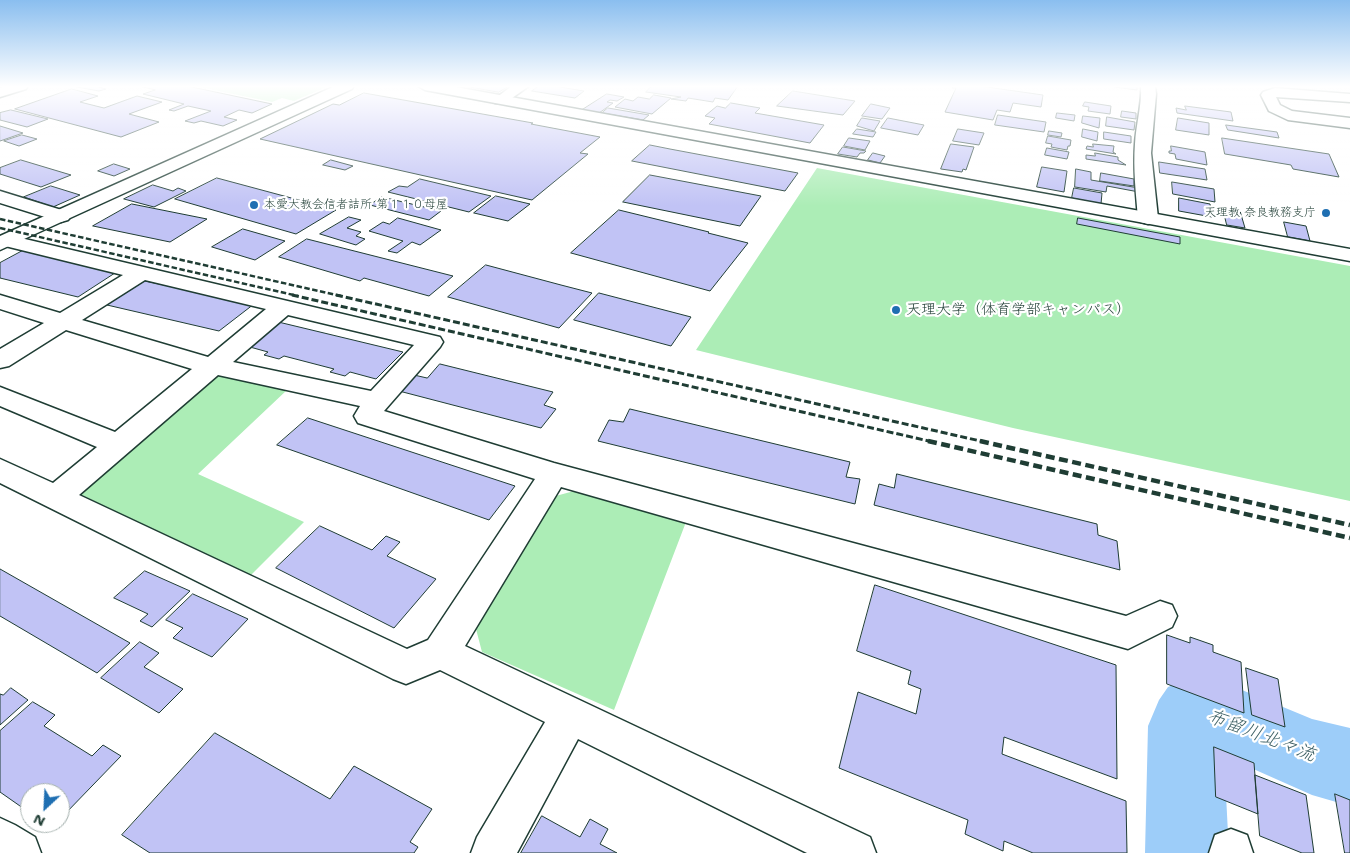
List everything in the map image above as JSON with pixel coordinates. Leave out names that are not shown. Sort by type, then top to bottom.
[{"type":"street","points":[[4,242],[259,126]]},
{"type":"street","points":[[642,126],[1350,255]]},
{"type":"street","points":[[1146,126],[1143,142],[1143,170],[1148,218]]},
{"type":"street","points":[[0,197],[61,216]]},
{"type":"street","points":[[4,242],[432,342],[378,401],[368,416],[554,474],[1128,633],[1160,616]]},
{"type":"street","points":[[0,360],[142,274]]},
{"type":"street","points":[[0,302],[199,363],[378,401]]},
{"type":"street","points":[[55,498],[284,306]]},
{"type":"street","points":[[0,396],[118,445]]},
{"type":"street","points":[[0,470],[406,667],[441,652],[554,474]]},
{"type":"street","points":[[441,652],[854,853]]},
{"type":"street","points":[[493,853],[570,715]]},
{"type":"street","points":[[0,840],[19,853]]},
{"type":"green space","points":[[817,168],[1350,266],[1350,501],[1013,428],[696,350]]},
{"type":"green space","points":[[217,372],[287,390],[198,474],[304,522],[247,579],[78,493]]},
{"type":"green space","points":[[574,491],[686,522],[614,710],[482,652],[476,629],[552,497]]},
{"type":"building","points":[[0,126],[23,133],[0,141]]},
{"type":"building","points":[[79,126],[149,126],[121,137]]},
{"type":"building","points":[[288,126],[541,126],[600,137],[580,153],[588,154],[532,200],[260,139]]},
{"type":"building","points":[[719,126],[823,126],[810,143]]},
{"type":"building","points":[[857,126],[877,126],[874,131]]},
{"type":"building","points":[[883,126],[924,126],[918,135],[881,128]]},
{"type":"building","points":[[1001,126],[1045,126],[1044,132]]},
{"type":"building","points":[[1106,126],[1135,126],[1134,130]]},
{"type":"building","points":[[1177,126],[1209,126],[1209,135],[1176,130]]},
{"type":"building","points":[[1226,126],[1277,132],[1279,138],[1228,130]]},
{"type":"building","points":[[857,129],[876,132],[873,137],[853,134]]},
{"type":"building","points":[[958,129],[984,133],[979,145],[953,141]]},
{"type":"building","points":[[1083,129],[1098,132],[1097,141],[1082,137]]},
{"type":"building","points":[[1049,131],[1062,133],[1061,137],[1048,135]]},
{"type":"building","points":[[1104,132],[1131,136],[1131,143],[1104,139]]},
{"type":"building","points":[[22,135],[37,139],[19,146],[4,141]]},
{"type":"building","points":[[1048,136],[1071,140],[1070,146],[1068,146],[1067,150],[1051,147],[1052,144],[1046,143]]},
{"type":"building","points":[[849,138],[870,141],[865,150],[844,146]]},
{"type":"building","points":[[1222,138],[1329,154],[1339,177],[1293,169],[1291,165],[1225,154]]},
{"type":"building","points":[[951,144],[974,147],[966,170],[963,169],[962,172],[941,169]]},
{"type":"building","points":[[1093,144],[1114,146],[1113,152],[1116,154],[1086,149],[1087,146],[1093,147]]},
{"type":"building","points":[[650,145],[798,173],[785,191],[632,161]]},
{"type":"building","points":[[1171,146],[1205,152],[1207,165],[1176,159],[1175,154],[1169,153]]},
{"type":"building","points":[[843,147],[866,151],[860,153],[857,157],[838,154]]},
{"type":"building","points":[[1047,148],[1069,152],[1067,159],[1045,155]]},
{"type":"building","points":[[873,153],[885,156],[880,163],[868,160]]},
{"type":"building","points":[[1095,153],[1118,157],[1118,160],[1126,165],[1086,159],[1086,155],[1095,156]]},
{"type":"building","points":[[21,160],[71,175],[41,187],[0,174],[0,168]]},
{"type":"building","points":[[331,160],[353,166],[345,170],[323,165]]},
{"type":"building","points":[[1159,162],[1205,169],[1207,180],[1160,173]]},
{"type":"building","points":[[114,164],[130,169],[114,176],[98,171]]},
{"type":"building","points":[[1042,167],[1067,171],[1064,192],[1037,187]]},
{"type":"building","points":[[1076,169],[1091,172],[1091,180],[1139,188],[1139,192],[1107,186],[1106,192],[1075,187]]},
{"type":"building","points":[[1101,173],[1134,179],[1134,186],[1100,181]]},
{"type":"building","points":[[650,175],[761,196],[740,226],[623,202]]},
{"type":"building","name":"本愛大教会信者詰所 第１１０母屋","points":[[217,178],[336,210],[296,234],[175,199]]},
{"type":"building","points":[[420,179],[491,196],[469,212],[388,192],[399,186],[407,187]]},
{"type":"building","points":[[1172,182],[1214,189],[1215,202],[1173,194]]},
{"type":"building","points":[[153,185],[173,191],[178,188],[186,191],[154,207],[124,199]]},
{"type":"building","points":[[51,186],[80,195],[53,207],[24,197]]},
{"type":"building","points":[[1074,188],[1102,193],[1101,204],[1072,198]]},
{"type":"building","points":[[496,196],[530,204],[508,221],[474,213]]},
{"type":"building","points":[[382,197],[441,211],[429,220],[370,205]]},
{"type":"building","points":[[1179,198],[1210,204],[1212,217],[1179,211]]},
{"type":"building","points":[[132,204],[207,219],[170,242],[93,226]]},
{"type":"building","points":[[1223,208],[1240,211],[1245,228],[1227,225]]},
{"type":"building","points":[[619,210],[748,243],[710,291],[571,253]]},
{"type":"building","points":[[349,217],[361,220],[347,228],[361,232],[356,236],[365,239],[356,245],[320,234]]},
{"type":"building","points":[[398,218],[441,230],[420,245],[412,242],[397,253],[388,251],[403,241],[369,231],[383,222],[389,224]]},
{"type":"building","points":[[1078,218],[1180,237],[1180,244],[1077,224]]},
{"type":"building","points":[[1284,222],[1306,226],[1310,241],[1288,237]]},
{"type":"building","points":[[243,229],[285,241],[255,260],[212,247]]},
{"type":"building","points":[[307,239],[453,276],[429,296],[364,278],[360,281],[279,257]]},
{"type":"building","points":[[24,250],[118,271],[78,297],[0,278],[0,263]]},
{"type":"building","points":[[486,265],[592,293],[559,328],[448,297]]},
{"type":"building","points":[[145,281],[254,304],[219,331],[107,305]]},
{"type":"building","points":[[599,293],[691,317],[671,346],[574,320]]},
{"type":"building","points":[[270,320],[403,352],[376,379],[350,372],[345,376],[330,372],[334,369],[284,356],[279,359],[264,355],[268,352],[239,344]]},
{"type":"building","points":[[440,364],[553,392],[544,405],[556,409],[541,428],[399,391],[414,375],[427,378]]},
{"type":"building","points":[[630,409],[850,462],[846,477],[860,479],[855,504],[598,441],[609,420],[623,422]]},
{"type":"building","points":[[308,418],[515,486],[489,520],[277,445]]},
{"type":"building","points":[[897,474],[1097,524],[1098,535],[1117,541],[1120,570],[874,505],[879,484],[894,488]]},
{"type":"building","points":[[320,526],[372,550],[386,536],[400,542],[387,556],[436,579],[394,628],[276,568]]},
{"type":"building","points":[[0,569],[130,643],[97,673],[0,616]]},
{"type":"building","points":[[145,571],[190,591],[152,627],[140,621],[148,614],[114,598]]},
{"type":"building","points":[[875,585],[1116,665],[1117,779],[1004,737],[1002,754],[1126,801],[1127,853],[1033,853],[1004,841],[1003,851],[965,834],[968,820],[839,768],[858,692],[916,714],[921,689],[908,684],[911,671],[857,651]]},
{"type":"building","points":[[193,594],[248,619],[212,657],[173,638],[183,628],[166,620]]},
{"type":"building","points":[[1167,635],[1190,643],[1190,637],[1213,645],[1213,652],[1241,662],[1244,713],[1167,684]]},
{"type":"building","points":[[140,642],[159,653],[144,667],[183,689],[159,713],[101,678]]},
{"type":"building","points":[[1246,668],[1278,679],[1285,727],[1252,715]]},
{"type":"building","points":[[11,688],[28,700],[0,725],[0,694],[3,695]]},
{"type":"building","points":[[33,702],[55,715],[44,726],[92,756],[103,745],[121,756],[70,809],[70,783],[20,783],[20,806],[0,792],[0,731]]},
{"type":"building","points":[[215,733],[330,799],[354,766],[432,809],[410,842],[418,847],[414,853],[150,853],[122,835]]},
{"type":"building","points":[[1214,747],[1254,763],[1258,814],[1216,797]]},
{"type":"building","points":[[1255,775],[1306,795],[1314,853],[1302,853],[1260,836]]},
{"type":"building","points":[[1335,794],[1350,800],[1350,853],[1345,853]]},
{"type":"building","points":[[542,816],[580,837],[590,819],[608,829],[600,844],[617,853],[521,853]]},
{"type":"waterway","name":"布留川北々流","points":[[1187,853],[1185,726],[1194,712],[1213,714],[1312,757],[1350,767]]},
{"type":"railway","points":[[0,219],[341,296]]},
{"type":"railway","points":[[0,228],[298,296]]},
{"type":"railway","points":[[292,295],[933,442]]},
{"type":"railway","points":[[336,295],[985,442]]},
{"type":"railway","points":[[928,441],[1350,538]]},
{"type":"railway","points":[[980,441],[1350,525]]},
{"type":"place","name":"本愛大教会信者詰所 第１１０母屋","points":[[254,205]]},
{"type":"place","name":"天理教 奈良教務支庁","points":[[1326,213]]},
{"type":"place","name":"天理大学（体育学部キャンパス）","points":[[896,310]]}]
